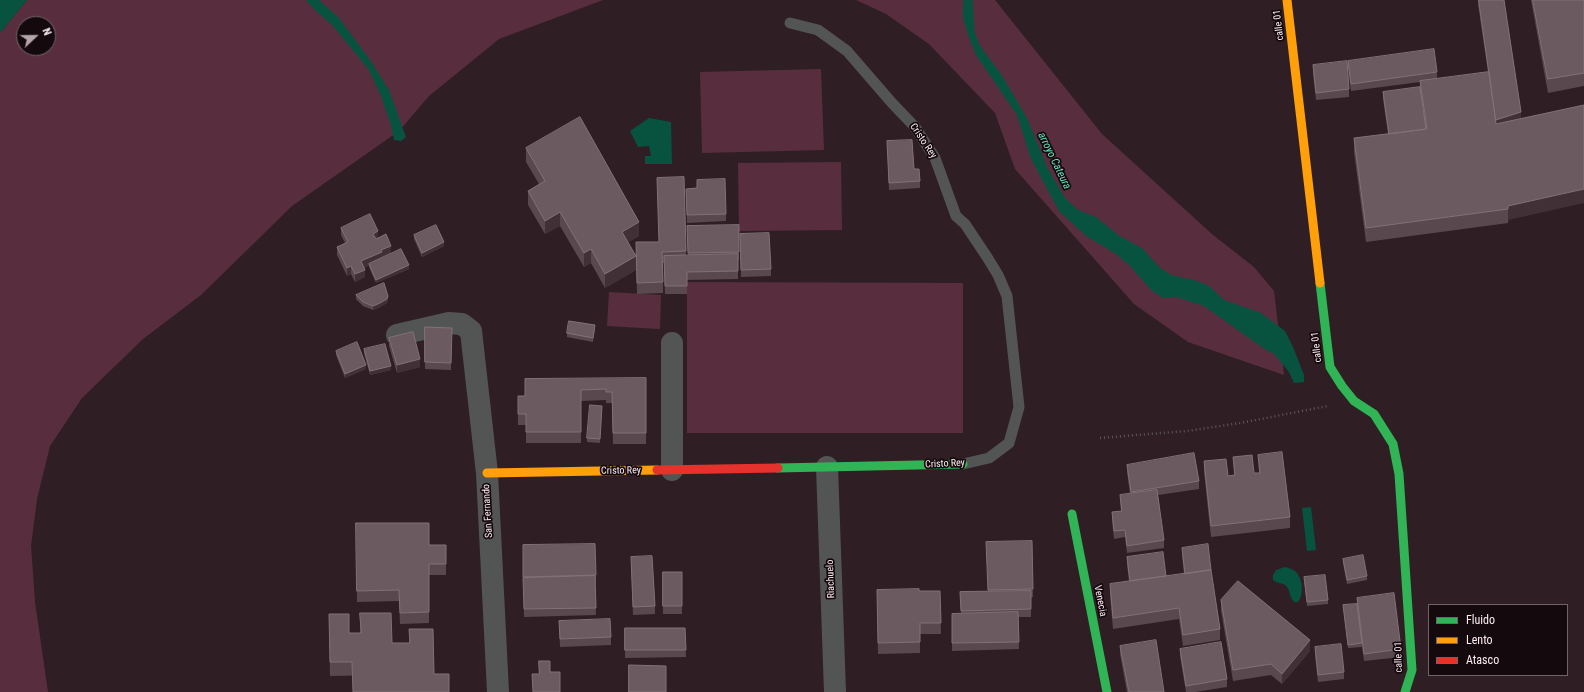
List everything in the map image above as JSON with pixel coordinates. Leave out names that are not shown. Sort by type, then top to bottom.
[{"type":"street","name":"calle 01","points":[[1288,0],[1330,367],[1354,401],[1374,414],[1393,444],[1399,474],[1412,670],[1405,692]]},
{"type":"street","name":"San Fernando","points":[[397,335],[449,323],[462,324],[471,331],[486,473],[498,692]]},
{"type":"street","points":[[672,343],[672,470]]},
{"type":"street","name":"Cristo Rey","points":[[486,473],[963,464]]},
{"type":"street","name":"Riachuelo","points":[[827,467],[835,692]]},
{"type":"street","name":"Venecia","points":[[1072,514],[1107,692]]},
{"type":"lane","name":"Cristo Rey","points":[[790,23],[818,30],[847,51],[915,127],[935,158],[956,216],[965,224],[987,257],[998,275],[1007,296],[1019,407],[1009,443],[989,458],[963,464]]},
{"type":"path","points":[[1100,438],[1187,431],[1240,423],[1354,401]]},
{"type":"shaded area","points":[[0,0],[27,0],[0,33]]},
{"type":"shaded area","points":[[27,0],[603,0],[499,39],[429,96],[399,131],[292,206],[201,295],[143,339],[82,398],[50,446],[37,499],[31,546],[35,602],[48,692],[0,692],[0,33]]},
{"type":"shaded area","points":[[306,0],[319,0],[339,18],[370,60],[389,90],[406,137],[401,141],[394,140],[391,125],[381,96],[369,70],[333,26]]},
{"type":"shaded area","points":[[856,0],[995,0],[1102,134],[1213,235],[1254,267],[1274,291],[1284,375],[1188,342],[1134,304],[1015,169],[995,113],[929,44],[886,14]]},
{"type":"shaded area","points":[[963,0],[965,0],[970,20],[980,46],[1001,74],[1027,118],[1047,167],[1065,198],[1078,210],[1096,217],[1118,235],[1143,249],[1159,267],[1171,275],[1197,281],[1209,286],[1224,300],[1261,313],[1285,331],[1304,375],[1304,382],[1294,383],[1289,372],[1274,354],[1263,348],[1204,306],[1176,297],[1163,298],[1152,291],[1130,266],[1116,254],[1086,236],[1059,211],[1031,159],[1017,115],[976,55],[963,18]]},
{"type":"shaded area","points":[[821,69],[824,150],[702,153],[700,72]]},
{"type":"shaded area","points":[[649,118],[671,122],[672,164],[645,164],[645,156],[651,156],[649,146],[638,147],[630,131]]},
{"type":"shaded area","points":[[841,162],[842,230],[739,231],[738,163]]},
{"type":"shaded area","points":[[687,282],[963,283],[963,433],[687,433]]},
{"type":"shaded area","points":[[609,292],[661,295],[660,329],[607,326]]},
{"type":"shaded area","points":[[1311,507],[1316,550],[1307,551],[1302,508]]},
{"type":"shaded area","points":[[1285,567],[1295,571],[1300,578],[1302,591],[1298,602],[1294,602],[1291,598],[1286,585],[1273,580],[1273,575],[1276,570]]},
{"type":"building","points":[[1479,0],[1504,0],[1521,112],[1496,120]]},
{"type":"building","points":[[1533,0],[1584,0],[1584,73],[1548,79]]},
{"type":"building","points":[[1434,49],[1437,72],[1351,84],[1348,61]]},
{"type":"building","points":[[1347,61],[1349,89],[1316,93],[1313,65]]},
{"type":"building","points":[[1489,72],[1496,124],[1584,105],[1584,189],[1508,206],[1508,209],[1366,228],[1354,138],[1427,129],[1420,81]]},
{"type":"building","points":[[1420,87],[1426,129],[1389,134],[1383,92]]},
{"type":"building","points":[[580,117],[639,222],[622,232],[636,256],[605,274],[591,249],[584,253],[560,212],[545,221],[528,191],[545,181],[526,148]]},
{"type":"building","points":[[912,140],[914,169],[919,169],[920,181],[889,183],[887,141]]},
{"type":"building","points":[[684,177],[686,251],[662,252],[663,282],[637,283],[636,242],[659,242],[657,178]]},
{"type":"building","points":[[725,179],[726,214],[687,215],[686,189],[697,188],[697,180]]},
{"type":"building","points":[[370,214],[378,231],[373,234],[376,239],[386,234],[391,246],[381,250],[382,252],[361,261],[365,270],[355,274],[351,266],[347,268],[337,247],[348,242],[341,228]]},
{"type":"building","points":[[436,225],[444,242],[422,253],[414,235]]},
{"type":"building","points":[[739,225],[739,252],[688,253],[687,226]]},
{"type":"building","points":[[769,233],[771,269],[741,270],[740,234]]},
{"type":"building","points":[[401,249],[409,265],[376,280],[369,264]]},
{"type":"building","points":[[738,254],[738,271],[687,272],[687,286],[665,286],[664,256]]},
{"type":"building","points":[[384,283],[388,296],[387,299],[373,306],[363,302],[356,295]]},
{"type":"building","points":[[569,321],[595,325],[593,338],[567,333]]},
{"type":"building","points":[[425,327],[452,328],[451,363],[425,362]]},
{"type":"building","points":[[413,332],[420,359],[397,365],[389,338]]},
{"type":"building","points":[[357,342],[366,365],[345,374],[336,351]]},
{"type":"building","points":[[385,344],[391,366],[370,371],[364,349]]},
{"type":"building","points":[[646,378],[646,433],[613,433],[612,392],[606,392],[606,389],[581,390],[581,432],[526,432],[526,414],[518,414],[518,396],[525,396],[525,379]]},
{"type":"building","points":[[590,405],[602,406],[600,439],[587,438]]},
{"type":"building","points":[[1282,452],[1290,517],[1211,526],[1204,461],[1226,459],[1228,476],[1235,475],[1233,457],[1252,455],[1254,473],[1260,473],[1258,455]]},
{"type":"building","points":[[1194,453],[1199,481],[1131,492],[1127,465]]},
{"type":"building","points":[[1157,490],[1164,540],[1127,546],[1125,530],[1114,531],[1112,512],[1122,511],[1120,495]]},
{"type":"building","points":[[356,523],[429,523],[429,545],[446,545],[446,564],[429,564],[429,612],[400,613],[399,590],[357,591]]},
{"type":"building","points":[[1032,541],[1033,589],[988,590],[986,542]]},
{"type":"building","points":[[595,544],[596,575],[523,577],[523,545]]},
{"type":"building","points":[[1208,544],[1211,570],[1185,574],[1182,548]]},
{"type":"building","points":[[1163,552],[1166,576],[1130,581],[1127,557]]},
{"type":"building","points":[[1363,555],[1367,576],[1347,580],[1343,559]]},
{"type":"building","points":[[652,556],[655,606],[633,607],[631,557]]},
{"type":"building","points":[[1211,570],[1220,629],[1183,635],[1179,608],[1113,618],[1110,584]]},
{"type":"building","points":[[663,572],[682,572],[682,606],[663,606]]},
{"type":"building","points":[[1325,575],[1328,600],[1307,602],[1304,577]]},
{"type":"building","points":[[595,576],[596,608],[524,609],[523,578]]},
{"type":"building","points":[[1238,581],[1310,640],[1282,674],[1271,664],[1233,670],[1221,600]]},
{"type":"building","points":[[919,589],[919,591],[940,591],[941,623],[920,623],[920,642],[878,643],[877,590]]},
{"type":"building","points":[[1031,591],[1031,609],[961,611],[960,592]]},
{"type":"building","points":[[1394,593],[1401,649],[1364,654],[1357,598]]},
{"type":"building","points":[[1357,604],[1362,643],[1348,645],[1343,605]]},
{"type":"building","points":[[1018,612],[1019,642],[952,643],[952,614]]},
{"type":"building","points":[[360,613],[391,613],[392,643],[410,643],[409,629],[433,629],[434,674],[449,674],[449,692],[353,692],[352,662],[330,662],[329,614],[349,614],[349,633],[361,633]]},
{"type":"building","points":[[610,619],[611,637],[560,639],[559,621]]},
{"type":"building","points":[[625,628],[685,628],[686,650],[625,650]]},
{"type":"building","points":[[1156,640],[1164,692],[1129,692],[1120,646]]},
{"type":"building","points":[[1221,642],[1227,679],[1186,686],[1180,649]]},
{"type":"building","points":[[1341,644],[1344,672],[1318,675],[1315,647]]},
{"type":"building","points":[[539,661],[550,661],[550,672],[560,672],[560,692],[533,692],[532,674],[539,674]]},
{"type":"building","points":[[629,665],[666,666],[666,692],[629,692]]},
{"type":"waterway","name":"arroyo Cateura","points":[[969,0],[971,29]]},
{"type":"traffic: fast","points":[[1320,283],[1330,367],[1354,401],[1374,414],[1393,444],[1399,474],[1412,670],[1405,692]]},
{"type":"traffic: fast","points":[[778,468],[963,464]]},
{"type":"traffic: fast","points":[[1072,514],[1107,692]]},
{"type":"traffic: slow","points":[[1287,0],[1320,283]]},
{"type":"traffic: slow","points":[[487,473],[657,470]]},
{"type":"traffic: jam","points":[[657,470],[778,468]]}]
